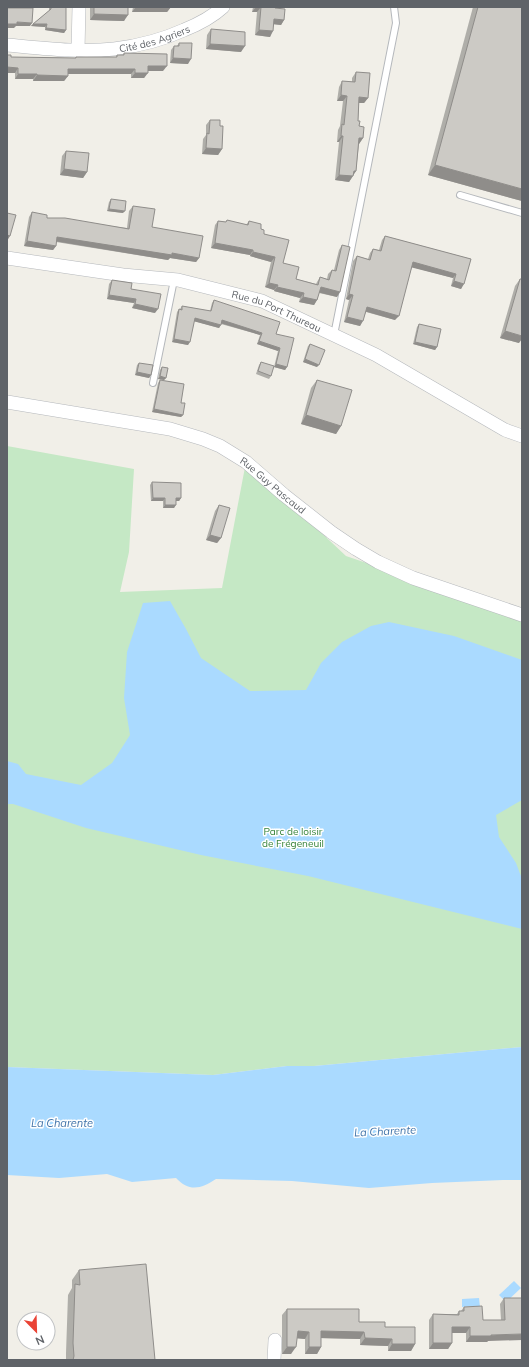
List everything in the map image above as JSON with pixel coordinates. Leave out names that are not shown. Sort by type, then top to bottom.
[{"type":"street","points":[[78,50],[79,7]]},
{"type":"street","name":"Cité des Agriers","points":[[7,45],[78,50],[113,49],[163,39],[200,24],[223,7]]},
{"type":"street","name":"Rue du Port Thureau","points":[[7,258],[123,275],[174,280],[262,301],[376,355],[505,430],[522,436]]},
{"type":"street","name":"Rue Guy Pascaud","points":[[7,402],[170,429],[220,446],[246,462],[284,495],[331,532],[378,562],[413,578],[522,615]]},
{"type":"street","points":[[274,1360],[275,1340]]},
{"type":"lane","points":[[334,335],[362,200],[396,22],[394,7]]},
{"type":"lane","points":[[460,195],[522,213]]},
{"type":"lane","points":[[153,383],[174,280]]},
{"type":"green space","name":"Parc de loisir de Frégeneuil","points":[[7,446],[134,469],[129,552],[120,592],[222,588],[246,462],[346,556],[522,616],[522,1047],[314,1066],[287,1066],[213,1075],[7,1067]]},
{"type":"water","points":[[170,601],[201,658],[250,691],[306,690],[321,663],[342,642],[371,626],[389,622],[454,636],[522,660],[522,800],[496,815],[499,837],[516,863],[522,879],[522,929],[308,876],[201,855],[86,828],[13,804],[7,804],[7,761],[18,764],[26,774],[81,785],[112,763],[130,735],[124,698],[127,652],[143,603]]},
{"type":"water","name":"La Charente","points":[[522,1047],[522,1180],[432,1183],[369,1188],[292,1181],[216,1179],[195,1188],[186,1185],[176,1178],[132,1182],[107,1174],[59,1178],[7,1175],[7,1067],[213,1075],[287,1066],[314,1066]]},
{"type":"water","points":[[514,1281],[521,1288],[506,1302],[499,1295]]},
{"type":"water","points":[[479,1298],[480,1307],[462,1307],[462,1299]]},
{"type":"building","points":[[51,7],[66,7],[66,30],[46,28],[47,24],[33,24],[51,9]]},
{"type":"building","points":[[94,7],[128,7],[128,15],[94,14]]},
{"type":"building","points":[[261,7],[285,9],[284,20],[274,19],[273,31],[259,30]]},
{"type":"building","points":[[478,7],[522,7],[522,189],[435,165]]},
{"type":"building","points":[[7,8],[33,8],[32,23],[17,22],[17,24],[7,24]]},
{"type":"building","points":[[211,29],[245,32],[245,46],[210,44]]},
{"type":"building","points":[[179,43],[192,43],[191,59],[173,58],[174,46],[179,46]]},
{"type":"building","points":[[124,53],[167,54],[167,66],[148,66],[148,73],[135,73],[135,69],[68,69],[68,76],[18,74],[18,68],[7,67],[7,55],[11,55],[11,57],[76,58],[117,57],[117,55],[124,55]]},
{"type":"building","points":[[356,72],[370,73],[368,98],[359,97],[358,121],[360,121],[359,126],[364,127],[363,138],[359,138],[356,171],[354,171],[353,176],[339,175],[343,136],[341,136],[342,124],[344,125],[347,96],[341,95],[342,81],[355,82]]},
{"type":"building","points":[[210,120],[220,120],[220,126],[223,126],[222,149],[206,148]]},
{"type":"building","points":[[66,151],[89,153],[87,172],[64,169]]},
{"type":"building","points":[[111,199],[126,201],[125,211],[109,209]]},
{"type":"building","points":[[133,206],[155,209],[152,227],[203,236],[199,258],[57,237],[56,246],[27,241],[32,212],[47,215],[47,218],[65,218],[129,229]]},
{"type":"building","points":[[7,213],[16,215],[10,236],[7,235]]},
{"type":"building","points":[[227,220],[248,225],[249,221],[261,224],[261,229],[264,230],[264,234],[289,240],[283,263],[299,267],[296,279],[318,285],[320,277],[329,280],[332,270],[336,271],[342,245],[350,247],[340,292],[321,287],[317,300],[303,297],[304,293],[277,287],[278,285],[269,283],[275,257],[253,252],[253,250],[215,243],[218,221],[226,222]]},
{"type":"building","points":[[385,236],[471,259],[464,284],[454,281],[456,274],[413,262],[399,316],[367,307],[363,321],[347,317],[353,295],[349,294],[357,256],[370,260],[373,249],[381,251]]},
{"type":"building","points":[[520,279],[522,279],[522,336],[505,331]]},
{"type":"building","points":[[112,280],[132,283],[131,289],[161,294],[158,309],[135,304],[136,299],[109,295]]},
{"type":"building","points":[[214,300],[280,322],[276,334],[294,338],[287,367],[276,364],[280,348],[259,341],[262,333],[222,320],[221,325],[195,318],[190,342],[174,339],[179,309],[182,310],[182,306],[211,311]]},
{"type":"building","points":[[419,324],[441,329],[437,347],[415,342]]},
{"type":"building","points":[[310,344],[325,350],[319,365],[305,359]]},
{"type":"building","points":[[261,362],[274,366],[271,376],[258,371]]},
{"type":"building","points":[[139,363],[153,365],[151,375],[137,372]]},
{"type":"building","points":[[162,367],[168,368],[166,378],[160,376]]},
{"type":"building","points":[[160,380],[184,384],[181,403],[185,403],[183,415],[154,409]]},
{"type":"building","points":[[317,380],[352,390],[341,426],[306,415]]},
{"type":"building","points":[[152,482],[181,483],[181,498],[176,498],[176,505],[165,505],[165,498],[153,498]]},
{"type":"building","points":[[219,505],[230,508],[221,538],[210,535]]},
{"type":"building","points":[[146,1264],[155,1360],[73,1360],[75,1284],[80,1285],[79,1270]]},
{"type":"building","points":[[504,1298],[522,1298],[522,1334],[470,1336],[470,1327],[452,1327],[452,1343],[433,1343],[433,1314],[459,1315],[459,1311],[464,1311],[464,1307],[482,1306],[483,1320],[505,1320]]},
{"type":"building","points":[[287,1309],[359,1309],[359,1322],[385,1322],[385,1327],[415,1327],[415,1344],[392,1344],[392,1339],[365,1338],[364,1332],[321,1331],[321,1347],[309,1347],[309,1332],[298,1331],[296,1347],[287,1347]]}]
